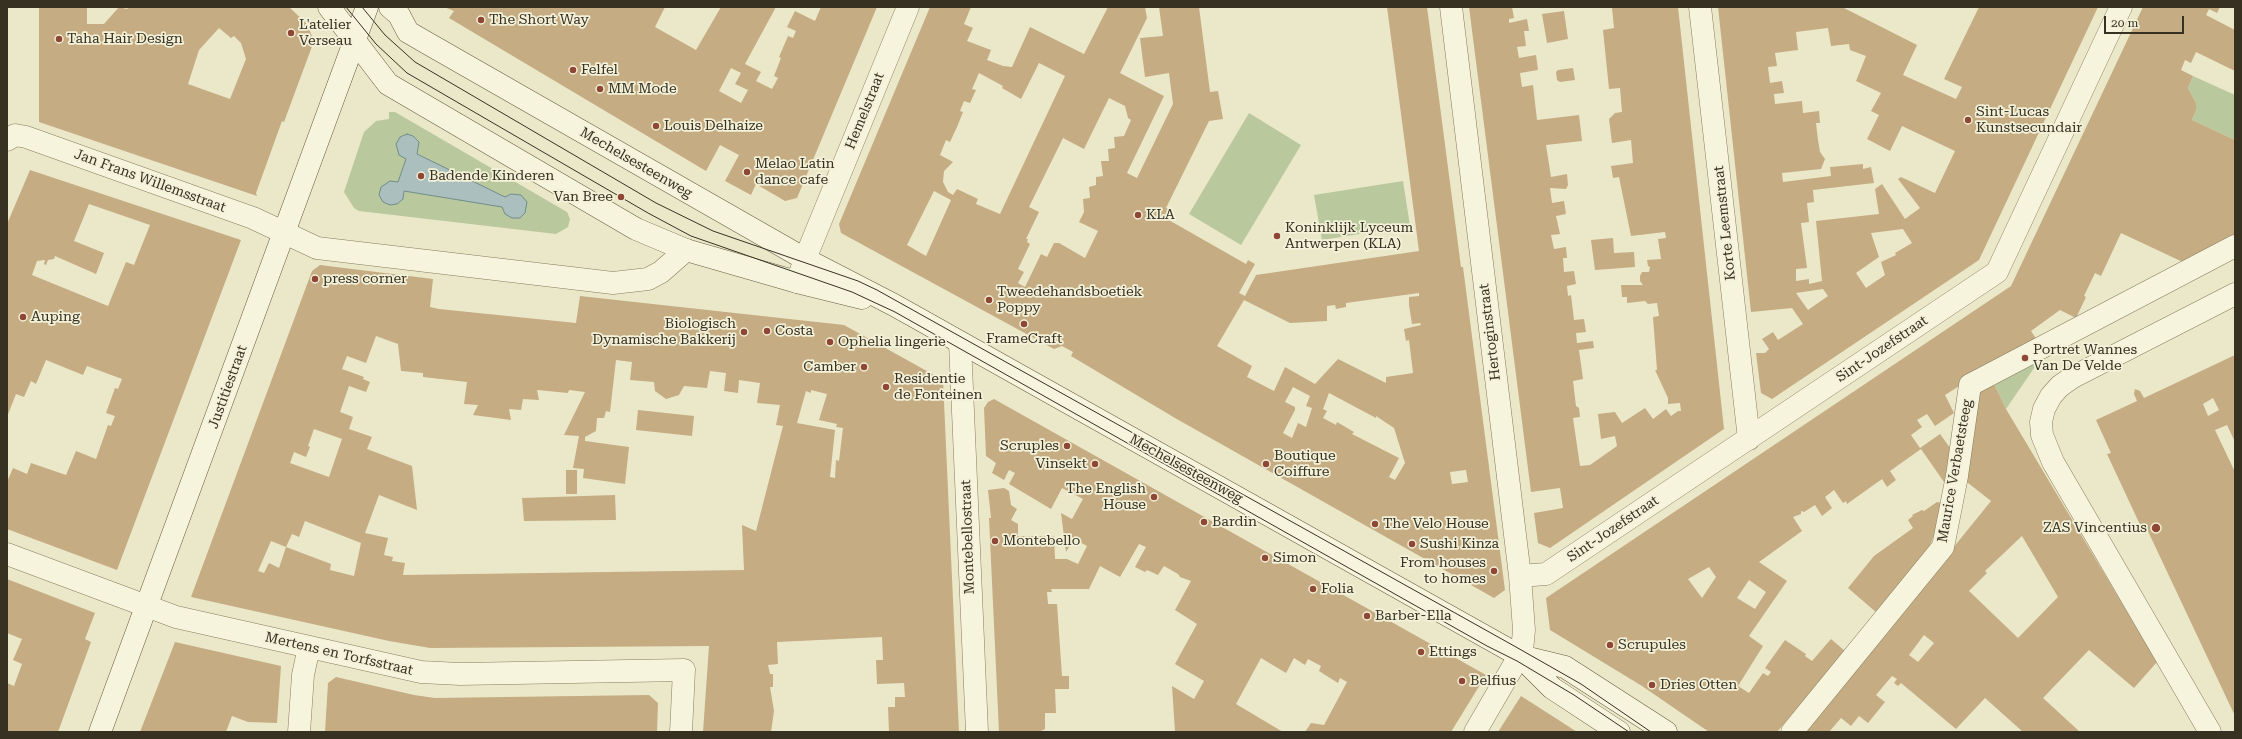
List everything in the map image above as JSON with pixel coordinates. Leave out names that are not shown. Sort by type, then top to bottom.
[{"type":"street","name":"Mechelsesteenweg","points":[[329,7],[388,84],[636,229],[686,250],[797,282],[894,305]]},
{"type":"street","name":"Justitiestraat","points":[[100,732],[367,7]]},
{"type":"street","name":"Mechelsesteenweg","points":[[390,7],[399,16],[408,32],[805,259],[894,305],[1520,656],[1565,667],[1666,732]]},
{"type":"street","name":"Hemelstraat","points":[[797,282],[908,7]]},
{"type":"street","name":"Hertoginstraat","points":[[1451,7],[1520,576],[1524,630],[1522,651],[1520,656]]},
{"type":"street","name":"Korte Leemstraat","points":[[1700,7],[1749,439]]},
{"type":"street","name":"Sint-Jozefstraat","points":[[1520,576],[1546,574],[1997,272],[2121,7]]},
{"type":"street","name":"Jan Frans Willemsstraat","points":[[11,137],[26,137],[246,216],[285,233]]},
{"type":"street","points":[[285,233],[317,248],[613,283],[648,279],[661,272],[686,250]]},
{"type":"street","name":"Maurice Verbaetsteeg","points":[[1792,732],[1943,547],[1957,476],[1970,385],[2235,246]]},
{"type":"street","points":[[2210,732],[2050,455],[2042,435],[2041,422],[2044,409],[2051,396],[2073,377],[2235,294]]},
{"type":"street","name":"Montebellostraat","points":[[960,343],[977,732]]},
{"type":"street","name":"Mertens en Torfsstraat","points":[[7,554],[176,618],[429,672],[460,674],[684,670],[681,732]]},
{"type":"street","points":[[299,732],[303,675],[309,647]]},
{"type":"street","name":"Mechelsesteenweg","points":[[1520,656],[1552,688],[1619,732]]},
{"type":"street","points":[[1475,732],[1520,656]]},
{"type":"green space","points":[[2193,76],[2235,95],[2235,140],[2192,120],[2196,110],[2196,103],[2188,88]]},
{"type":"green space","points":[[389,112],[395,112],[567,212],[570,219],[568,227],[556,234],[359,211],[354,208],[344,192],[364,132],[376,121],[389,119]]},
{"type":"green space","points":[[1249,113],[1301,145],[1241,245],[1189,214]]},
{"type":"green space","points":[[1403,181],[1410,226],[1322,240],[1314,195]]},
{"type":"green space","points":[[2043,355],[2006,409],[1993,382]]},
{"type":"shaded area","points":[[407,134],[413,136],[419,142],[417,154],[505,197],[511,194],[521,195],[527,202],[525,213],[520,218],[512,218],[505,214],[502,207],[404,191],[403,199],[397,204],[390,205],[383,202],[379,195],[381,187],[390,181],[398,182],[406,159],[399,155],[396,144],[400,137]]},
{"type":"building","points":[[39,7],[87,7],[87,24],[104,24],[119,7],[127,9],[129,7],[289,7],[307,24],[314,41],[284,122],[282,121],[256,193],[257,196],[39,122]],"holes":[[[219,28],[231,38],[234,36],[241,43],[246,59],[230,99],[188,84],[199,50]]]},
{"type":"building","points":[[444,7],[665,7],[655,27],[696,50],[721,7],[776,7],[745,64],[761,72],[756,81],[772,89],[778,78],[774,76],[781,58],[779,57],[788,36],[793,38],[796,31],[787,27],[795,11],[815,21],[821,7],[877,7],[797,198],[785,201],[756,184],[751,195],[725,181],[739,155],[720,145],[706,171],[449,18],[454,11]],"holes":[[[731,68],[741,73],[735,84],[748,90],[741,103],[719,91]]]},
{"type":"building","points":[[930,7],[971,7],[964,24],[973,28],[967,41],[991,50],[987,60],[1003,66],[1012,67],[1030,27],[1084,54],[1108,7],[1145,7],[1147,18],[1120,73],[1164,96],[1127,173],[1137,178],[1173,104],[1169,73],[1145,77],[1140,38],[1163,36],[1159,7],[1199,7],[1210,92],[1218,91],[1223,119],[1209,121],[1166,208],[1172,210],[1167,219],[1246,264],[1248,260],[1255,264],[1239,293],[1245,296],[1256,275],[1419,251],[1387,7],[1427,7],[1461,267],[1463,267],[1505,590],[1494,598],[1175,418],[1071,356],[1073,352],[1062,346],[1054,349],[841,233],[839,224]],"holes":[[[1039,63],[1065,76],[1000,214],[976,204],[978,199],[957,189],[953,195],[948,192],[943,182],[944,171],[953,162],[940,155],[946,140],[950,142],[957,127],[963,112],[960,111],[964,101],[970,103],[976,90],[972,89],[979,73],[1003,86],[1002,88],[1021,99]],[[1109,98],[1125,106],[1128,118],[1131,120],[1124,136],[1114,137],[1115,148],[1108,149],[1109,161],[1101,161],[1103,176],[1096,177],[1096,185],[1089,187],[1090,198],[1083,199],[1084,212],[1079,222],[1098,231],[1085,258],[1059,243],[1054,243],[1047,257],[1041,254],[1025,287],[1018,283],[1024,272],[1018,269],[1030,244],[1027,242],[1028,239],[1026,239],[1039,212],[1029,207],[1063,138],[1084,149]],[[934,191],[951,200],[926,256],[907,245]],[[1419,293],[1419,296],[1409,297],[1409,305],[1412,324],[1420,323],[1421,325],[1404,329],[1406,341],[1409,340],[1413,373],[1386,377],[1386,383],[1338,359],[1315,384],[1285,367],[1274,391],[1247,377],[1252,366],[1217,346],[1244,300],[1290,323],[1327,321],[1327,306],[1335,305],[1336,309],[1346,307],[1346,303]],[[1293,387],[1310,396],[1306,406],[1312,408],[1306,427],[1298,423],[1292,438],[1283,433],[1295,410],[1295,407],[1285,402]],[[1329,393],[1376,418],[1376,416],[1394,428],[1405,463],[1395,480],[1389,477],[1399,458],[1352,434],[1354,432],[1337,422],[1336,425],[1323,418],[1327,411],[1323,409]],[[1466,470],[1468,482],[1452,484],[1450,472]]]},
{"type":"building","points":[[1469,7],[1512,7],[1514,18],[1509,19],[1509,23],[1527,19],[1529,31],[1524,31],[1526,46],[1517,47],[1519,58],[1536,55],[1538,70],[1520,73],[1522,87],[1533,85],[1537,120],[1579,115],[1582,141],[1546,145],[1551,177],[1567,174],[1568,185],[1566,189],[1550,188],[1552,203],[1564,201],[1566,214],[1556,216],[1560,234],[1551,235],[1554,249],[1566,247],[1567,258],[1563,258],[1564,272],[1574,271],[1576,284],[1567,286],[1568,296],[1571,295],[1574,320],[1584,319],[1586,332],[1576,333],[1577,343],[1593,341],[1594,348],[1579,350],[1583,379],[1573,381],[1576,406],[1579,408],[1580,417],[1573,418],[1580,466],[1590,465],[1617,446],[1615,436],[1601,439],[1598,414],[1615,412],[1622,423],[1645,408],[1653,419],[1666,409],[1671,416],[1678,411],[1681,411],[1680,403],[1668,404],[1668,398],[1655,370],[1657,370],[1653,317],[1659,316],[1657,303],[1648,304],[1645,301],[1627,303],[1627,297],[1622,297],[1621,285],[1643,285],[1640,281],[1640,276],[1642,272],[1649,272],[1650,267],[1648,266],[1647,260],[1661,259],[1658,239],[1666,238],[1665,232],[1631,236],[1619,177],[1613,178],[1611,166],[1633,163],[1631,140],[1612,143],[1609,119],[1615,113],[1622,112],[1620,88],[1609,89],[1603,30],[1614,28],[1612,8],[1678,7],[1724,429],[1550,548],[1538,543],[1534,513],[1563,508],[1560,488],[1531,492]]},
{"type":"building","points":[[1718,7],[1842,7],[1917,45],[1903,75],[1956,99],[1962,87],[1944,79],[1979,7],[2098,7],[1979,260],[1772,399],[1761,393],[1756,353],[1765,353],[1769,349],[1762,339],[1773,332],[1778,340],[1803,324],[1792,308],[1751,312]],"holes":[[[1828,28],[1831,46],[1849,44],[1850,50],[1866,56],[1856,81],[1881,93],[1871,111],[1879,115],[1867,139],[1890,151],[1902,126],[1955,151],[1935,193],[1901,177],[1898,179],[1920,208],[1905,219],[1882,184],[1875,189],[1879,214],[1816,221],[1822,281],[1809,284],[1809,279],[1796,281],[1796,269],[1807,268],[1801,223],[1809,222],[1807,203],[1814,202],[1813,190],[1874,183],[1871,167],[1863,169],[1863,164],[1830,167],[1831,176],[1783,182],[1782,173],[1821,169],[1825,159],[1820,152],[1818,140],[1816,123],[1820,123],[1819,111],[1803,113],[1802,101],[1775,104],[1774,94],[1784,93],[1782,81],[1770,83],[1768,67],[1777,66],[1775,53],[1798,50],[1796,32]],[[1903,229],[1912,243],[1895,253],[1896,255],[1881,262],[1885,275],[1866,288],[1856,273],[1879,257],[1871,233]],[[1823,289],[1828,296],[1808,310],[1796,293]]]},
{"type":"building","points":[[2143,7],[2220,7],[2217,13],[2209,9],[2206,15],[2235,30],[2235,71],[2196,52],[2191,63],[2185,60],[2181,70],[2193,76],[2188,88],[2196,103],[2196,110],[2192,120],[2235,140],[2235,239],[2187,264],[2121,233],[2101,276],[2095,273],[2076,318],[2060,310],[2031,331],[2039,343],[1964,383],[1945,395],[1954,413],[1935,426],[1927,414],[1917,420],[1922,427],[1911,435],[1920,448],[1940,434],[1953,452],[1946,485],[1921,449],[1890,471],[1896,480],[1887,487],[1882,479],[1847,504],[1846,501],[1843,503],[1834,490],[1825,497],[1832,508],[1822,516],[1815,505],[1804,512],[1801,511],[1801,514],[1793,517],[1802,531],[1759,562],[1787,581],[1749,636],[1763,646],[1738,686],[1749,693],[1763,673],[1768,676],[1771,672],[1765,668],[1785,640],[1806,654],[1805,656],[1812,661],[1831,639],[1845,651],[1777,732],[1709,732],[1642,686],[1550,630],[1546,598],[2011,286]],"holes":[[[1709,567],[1716,577],[1702,598],[1688,579]],[[1749,580],[1766,592],[1755,609],[1737,598]]]},
{"type":"building","points":[[1564,11],[1568,39],[1547,43],[1542,14]]},
{"type":"building","points":[[1573,68],[1575,80],[1560,82],[1557,80],[1556,72],[1558,70]]},
{"type":"building","points":[[30,170],[241,240],[117,570],[7,529],[7,482],[13,468],[27,474],[31,463],[66,475],[76,451],[96,459],[108,425],[111,426],[115,416],[106,413],[115,388],[118,389],[122,379],[87,366],[83,375],[46,360],[36,384],[31,381],[24,397],[16,394],[7,417],[7,224]],"holes":[[[89,204],[150,225],[134,265],[126,262],[108,306],[32,275],[37,261],[45,260],[44,264],[46,265],[48,260],[54,259],[55,256],[96,274],[104,253],[74,241]]]},
{"type":"building","points":[[1613,238],[1614,253],[1634,252],[1635,267],[1595,270],[1591,240]]},
{"type":"building","points":[[320,265],[433,279],[430,307],[576,323],[580,296],[844,325],[943,380],[959,732],[889,732],[888,707],[895,707],[895,697],[905,697],[904,683],[877,684],[876,660],[883,660],[882,637],[777,642],[778,664],[768,665],[770,674],[773,674],[773,687],[770,687],[774,711],[771,732],[703,732],[709,646],[430,648],[389,641],[191,597],[312,271]],"holes":[[[376,336],[398,344],[401,371],[423,373],[423,377],[467,382],[464,404],[478,405],[473,415],[511,420],[509,409],[521,410],[523,399],[539,400],[537,390],[568,393],[569,390],[585,392],[564,435],[579,436],[573,468],[584,469],[583,478],[625,484],[629,447],[585,441],[585,437],[596,431],[597,418],[604,418],[606,411],[610,412],[616,360],[632,362],[630,380],[654,382],[655,391],[666,399],[679,395],[684,386],[707,388],[710,371],[726,373],[724,391],[738,393],[739,380],[760,383],[757,403],[780,405],[776,425],[783,426],[756,531],[742,525],[744,570],[403,575],[405,563],[392,561],[393,557],[384,555],[388,538],[365,533],[379,495],[417,510],[412,466],[367,449],[372,437],[349,429],[353,417],[340,412],[349,386],[366,392],[370,382],[363,379],[364,377],[342,369],[347,356],[366,363]],[[811,390],[827,394],[819,420],[837,424],[836,427],[843,428],[839,461],[836,460],[835,478],[830,477],[835,430],[797,423],[806,391],[811,393]],[[314,429],[342,439],[329,477],[290,463],[294,452],[306,457],[310,447],[308,446]],[[305,521],[361,543],[354,576],[330,570],[331,564],[286,547],[292,534],[299,537]],[[271,541],[286,547],[279,568],[269,563],[264,573],[258,571]]]},
{"type":"building","points":[[2235,355],[2235,442],[2227,425],[2215,430],[2235,472],[2235,716],[2146,527],[2142,529],[2107,454],[2111,453],[2096,420],[2137,401],[2134,394],[2135,389],[2140,391],[2144,398]],"holes":[[[2213,398],[2219,410],[2208,416],[2203,404]]]},
{"type":"building","points":[[1993,382],[2006,409],[2157,662],[2134,688],[2089,650],[2043,698],[2080,732],[2023,732],[1985,698],[1956,729],[1901,683],[1898,686],[1894,683],[1897,679],[1892,676],[1876,695],[1885,702],[1868,723],[1859,716],[1851,726],[1841,718],[1829,732],[1804,732],[1991,501],[1963,479],[1977,391]],"holes":[[[2022,536],[2058,597],[2018,638],[1969,591],[1987,573],[1985,571]],[[1924,635],[1934,643],[1918,662],[1909,655]]]},
{"type":"building","points":[[994,399],[1486,675],[1451,732],[1305,732],[1311,723],[1324,725],[1347,682],[1340,678],[1338,683],[1319,671],[1321,666],[1308,659],[1305,665],[1294,658],[1286,673],[1261,658],[1236,704],[1283,732],[1175,732],[1172,686],[1194,699],[1204,681],[1175,664],[1197,624],[1175,610],[1191,581],[1180,577],[1178,574],[1164,566],[1158,575],[1147,570],[1145,572],[1135,567],[1146,547],[1139,544],[1120,577],[1100,566],[1089,589],[1051,589],[1052,592],[1047,592],[1048,604],[1057,604],[1062,676],[1069,676],[1069,689],[1055,689],[1056,713],[1045,713],[1045,729],[1039,732],[999,732],[989,518],[991,518],[988,490],[1004,488],[1009,491],[1011,505],[1017,509],[1011,520],[1018,524],[1018,536],[1054,536],[1055,559],[1067,559],[1078,564],[1087,546],[1074,539],[1066,552],[1061,513],[1072,519],[1083,499],[1062,488],[1051,509],[1009,484],[1015,473],[1009,470],[1004,480],[992,473],[996,463],[986,456],[984,408],[988,402]]},
{"type":"building","points":[[638,410],[694,416],[692,436],[636,430]]},
{"type":"building","points":[[566,470],[577,470],[577,494],[566,494]]},
{"type":"building","points":[[615,495],[616,520],[524,521],[522,498]]},
{"type":"building","points":[[1937,502],[1943,503],[1940,519],[1928,551],[1877,613],[1848,588],[1874,556],[1913,528],[1908,520],[1913,516],[1912,515],[1922,510],[1924,511]]},
{"type":"building","points":[[7,579],[95,613],[85,639],[91,642],[58,732],[7,732],[7,683],[14,686],[22,664],[13,660],[22,639],[7,633]]},
{"type":"building","points":[[175,642],[281,666],[277,723],[248,722],[232,716],[226,732],[140,732]]},
{"type":"building","points":[[336,677],[414,695],[435,698],[649,695],[658,703],[657,732],[325,732],[328,683]]},
{"type":"building","points":[[1521,696],[1557,719],[1577,732],[1498,732]]},
{"type":"tram line","points":[[346,7],[376,44],[407,73],[648,213],[691,236],[852,292],[895,312],[1487,646],[1517,661],[1574,695],[1629,732]]},
{"type":"tram line","points":[[362,7],[385,35],[415,62],[656,203],[713,231],[858,281],[877,290],[1581,684],[1651,732]]},
{"type":"place","name":"The Short Way","points":[[481,20]]},
{"type":"place","name":"L'atelier Verseau","points":[[291,33]]},
{"type":"place","name":"Taha Hair Design","points":[[59,39]]},
{"type":"place","name":"Felfel","points":[[573,70]]},
{"type":"place","name":"MM Mode","points":[[600,89]]},
{"type":"place","name":"Sint-Lucas Kunstsecundair","points":[[1968,120]]},
{"type":"place","name":"Louis Delhaize","points":[[656,126]]},
{"type":"place","name":"Melao Latin dance cafe","points":[[747,172]]},
{"type":"place","name":"Badende Kinderen","points":[[421,176]]},
{"type":"place","name":"Van Bree","points":[[621,197]]},
{"type":"place","name":"KLA","points":[[1138,215]]},
{"type":"place","name":"Koninklijk Lyceum Antwerpen (KLA)","points":[[1277,236]]},
{"type":"place","name":"press corner","points":[[315,279]]},
{"type":"place","name":"Tweedehandsboetiek Poppy","points":[[989,300]]},
{"type":"place","name":"Auping","points":[[23,317]]},
{"type":"place","name":"FrameCraft","points":[[1024,324]]},
{"type":"place","name":"Costa","points":[[767,331]]},
{"type":"place","name":"Biologisch Dynamische Bakkerij","points":[[744,332]]},
{"type":"place","name":"Ophelia lingerie","points":[[830,342]]},
{"type":"place","name":"Portret Wannes Van De Velde","points":[[2025,358]]},
{"type":"place","name":"Camber","points":[[864,367]]},
{"type":"place","name":"Residentie de Fonteinen","points":[[886,387]]},
{"type":"place","name":"Scruples","points":[[1067,446]]},
{"type":"place","name":"Vinsekt","points":[[1095,464]]},
{"type":"place","name":"Boutique Coiffure","points":[[1266,464]]},
{"type":"place","name":"The English House","points":[[1154,497]]},
{"type":"place","name":"Bardin","points":[[1204,522]]},
{"type":"place","name":"The Velo House","points":[[1375,524]]},
{"type":"place","name":"ZAS Vincentius","points":[[2156,528]]},
{"type":"place","name":"Montebello","points":[[995,541]]},
{"type":"place","name":"Sushi Kinza","points":[[1412,544]]},
{"type":"place","name":"Simon","points":[[1265,558]]},
{"type":"place","name":"From houses to homes","points":[[1494,571]]},
{"type":"place","name":"Folia","points":[[1313,589]]},
{"type":"place","name":"Barber-Ella","points":[[1367,616]]},
{"type":"place","name":"Scrupules","points":[[1610,645]]},
{"type":"place","name":"Ettings","points":[[1421,652]]},
{"type":"place","name":"Belfius","points":[[1462,681]]},
{"type":"place","name":"Dries Otten","points":[[1652,685]]}]
